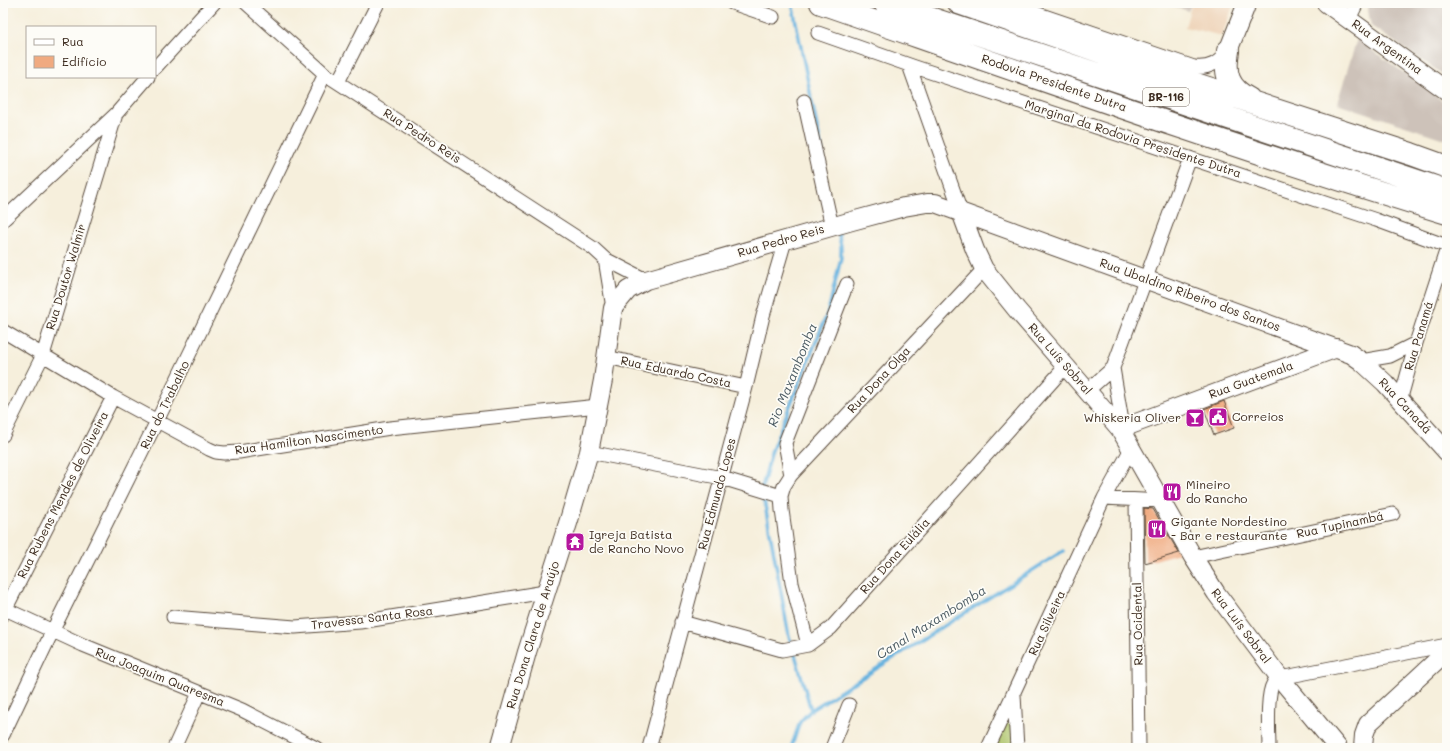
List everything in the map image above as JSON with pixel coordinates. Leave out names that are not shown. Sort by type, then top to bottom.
[{"type":"highway","name":"Rodovia Presidente Dutra","points":[[822,3],[1199,133],[1370,190],[1447,213]]},
{"type":"highway","name":"Rodovia Presidente Dutra","points":[[886,3],[1447,191]]},
{"type":"highway","name":"BR-116","points":[[959,3],[1168,75],[1447,167]]},
{"type":"highway","points":[[1228,51],[1226,67],[1230,83],[1243,96],[1261,106]]},
{"type":"highway","points":[[1411,154],[1421,154],[1447,162]]},
{"type":"highway","points":[[1370,190],[1447,225]]},
{"type":"main road","points":[[1228,51],[1247,3]]},
{"type":"main road","name":"Rua Argentina","points":[[1326,3],[1353,11],[1447,91]]},
{"type":"main road","name":"Rua Pedro Reis","points":[[646,280],[852,221],[927,203],[935,203],[961,212]]},
{"type":"main road","name":"Rua Ubaldino Ribeiro dos Santos","points":[[961,212],[1337,348],[1351,354],[1361,361]]},
{"type":"main road","name":"Rua Luís Sobral","points":[[961,212],[975,250],[984,269],[1017,310],[1122,428],[1193,557],[1216,593],[1280,678],[1338,748]]},
{"type":"main road","points":[[984,269],[983,248],[985,240],[989,234],[1001,227]]},
{"type":"main road","points":[[613,308],[628,290],[646,280]]},
{"type":"main road","name":"Rua Dona Clara de Araújo","points":[[500,748],[545,592],[569,520],[589,452],[598,406],[613,308]]},
{"type":"main road","name":"Rua Guatemala","points":[[1122,428],[1337,348]]},
{"type":"main road","name":"Rua Canadá","points":[[1361,361],[1384,383],[1447,452]]},
{"type":"main road","points":[[1363,748],[1364,735],[1368,724],[1447,651]]},
{"type":"street","points":[[156,67],[214,3]]},
{"type":"street","name":"Rua Pedro Reis","points":[[246,3],[325,74],[593,248],[605,259],[646,280]]},
{"type":"street","points":[[338,82],[378,3]]},
{"type":"street","points":[[732,3],[773,17]]},
{"type":"street","points":[[1006,3],[1194,67],[1204,67],[1214,64],[1228,51]]},
{"type":"street","name":"Marginal da Rodovia Presidente Dutra","points":[[818,33],[909,65],[1376,220],[1447,247]]},
{"type":"street","name":"Rua Luís Sobral","points":[[909,65],[961,212]]},
{"type":"street","name":"Rua do Trabalho","points":[[3,735],[325,74]]},
{"type":"street","points":[[3,220],[116,114],[147,78]]},
{"type":"street","points":[[804,101],[833,227]]},
{"type":"street","name":"Rua Doutor Walmir","points":[[3,435],[43,354],[116,114]]},
{"type":"street","points":[[1088,390],[1113,368],[1190,158]]},
{"type":"street","name":"Rua Edmundo Lopes","points":[[649,748],[785,241]]},
{"type":"street","name":"Rua Panamá","points":[[1400,401],[1416,343],[1447,247]]},
{"type":"street","points":[[605,259],[613,308]]},
{"type":"street","name":"Rua Dona Olga","points":[[805,646],[792,583],[784,528],[781,496],[784,486],[791,475],[984,269]]},
{"type":"street","points":[[791,475],[785,443],[847,284]]},
{"type":"street","name":"Rua Hamilton Nascimento","points":[[3,331],[113,397],[216,452],[239,452],[390,428],[598,406]]},
{"type":"street","points":[[1361,361],[1390,356],[1416,343]]},
{"type":"street","name":"Rua Eduardo Costa","points":[[606,357],[746,387]]},
{"type":"street","name":"Rua Dona Eulália","points":[[682,622],[782,650],[805,646],[831,628],[1066,366]]},
{"type":"street","points":[[1113,368],[1122,428]]},
{"type":"street","name":"Rua Rubens Mendes de Oliveira","points":[[4,610],[113,397]]},
{"type":"street","name":"Rua Silveira","points":[[988,748],[1104,498],[1132,447]]},
{"type":"street","points":[[589,452],[722,478],[781,496]]},
{"type":"street","points":[[1104,498],[1162,501]]},
{"type":"street","name":"Rua Ocidental","points":[[1136,500],[1139,748]]},
{"type":"street","name":"Rua Tupinambá","points":[[1193,557],[1393,514]]},
{"type":"street","name":"Travessa Santa Rosa","points":[[173,617],[294,627],[330,625],[360,622],[545,592]]},
{"type":"street","name":"Rua Joaquim Quaresma","points":[[4,610],[52,632],[242,710],[316,748]]},
{"type":"street","points":[[1269,748],[1270,691],[1274,682],[1280,678],[1447,645]]},
{"type":"street","points":[[174,748],[199,693]]},
{"type":"street","points":[[1014,693],[1017,748]]},
{"type":"street","points":[[832,748],[849,705]]},
{"type":"shaded area","points":[[1164,3],[1192,3],[1188,11]]},
{"type":"shaded area","points":[[1192,3],[1234,3],[1222,36],[1185,27]]},
{"type":"shaded area","points":[[1369,3],[1447,3],[1447,77],[1371,26],[1368,10]]},
{"type":"shaded area","points":[[1357,39],[1447,104],[1447,140],[1337,103]]},
{"type":"green space","points":[[1014,698],[1016,748],[990,748]]},
{"type":"building","name":"Correios","points":[[1224,401],[1234,428],[1214,435],[1204,409]]},
{"type":"building","name":"Gigante Nordestino - Bar e restaurante","points":[[1144,508],[1153,509],[1179,553],[1145,563]]},
{"type":"waterway","name":"Rio Maxambomba","points":[[792,3],[823,156]]},
{"type":"waterway","name":"Rio Maxambomba","points":[[762,488],[772,450],[828,312],[841,258],[841,246],[838,231]]},
{"type":"waterway","name":"Rio Maxambomba","points":[[763,494],[789,636],[792,645]]},
{"type":"waterway","name":"Canal Maxambomba","points":[[791,748],[800,722],[811,710],[1063,551]]},
{"type":"waterway","name":"Rio Maxambomba","points":[[794,651],[811,710]]},
{"type":"place","name":"Correios","points":[[1218,417]]},
{"type":"place","name":"Whiskeria Oliver","points":[[1195,418]]},
{"type":"place","name":"Mineiro do Rancho","points":[[1172,492]]},
{"type":"place","name":"Gigante Nordestino - Bar e restaurante","points":[[1157,529]]},
{"type":"place","name":"Igreja Batista de Rancho Novo","points":[[575,542]]}]
